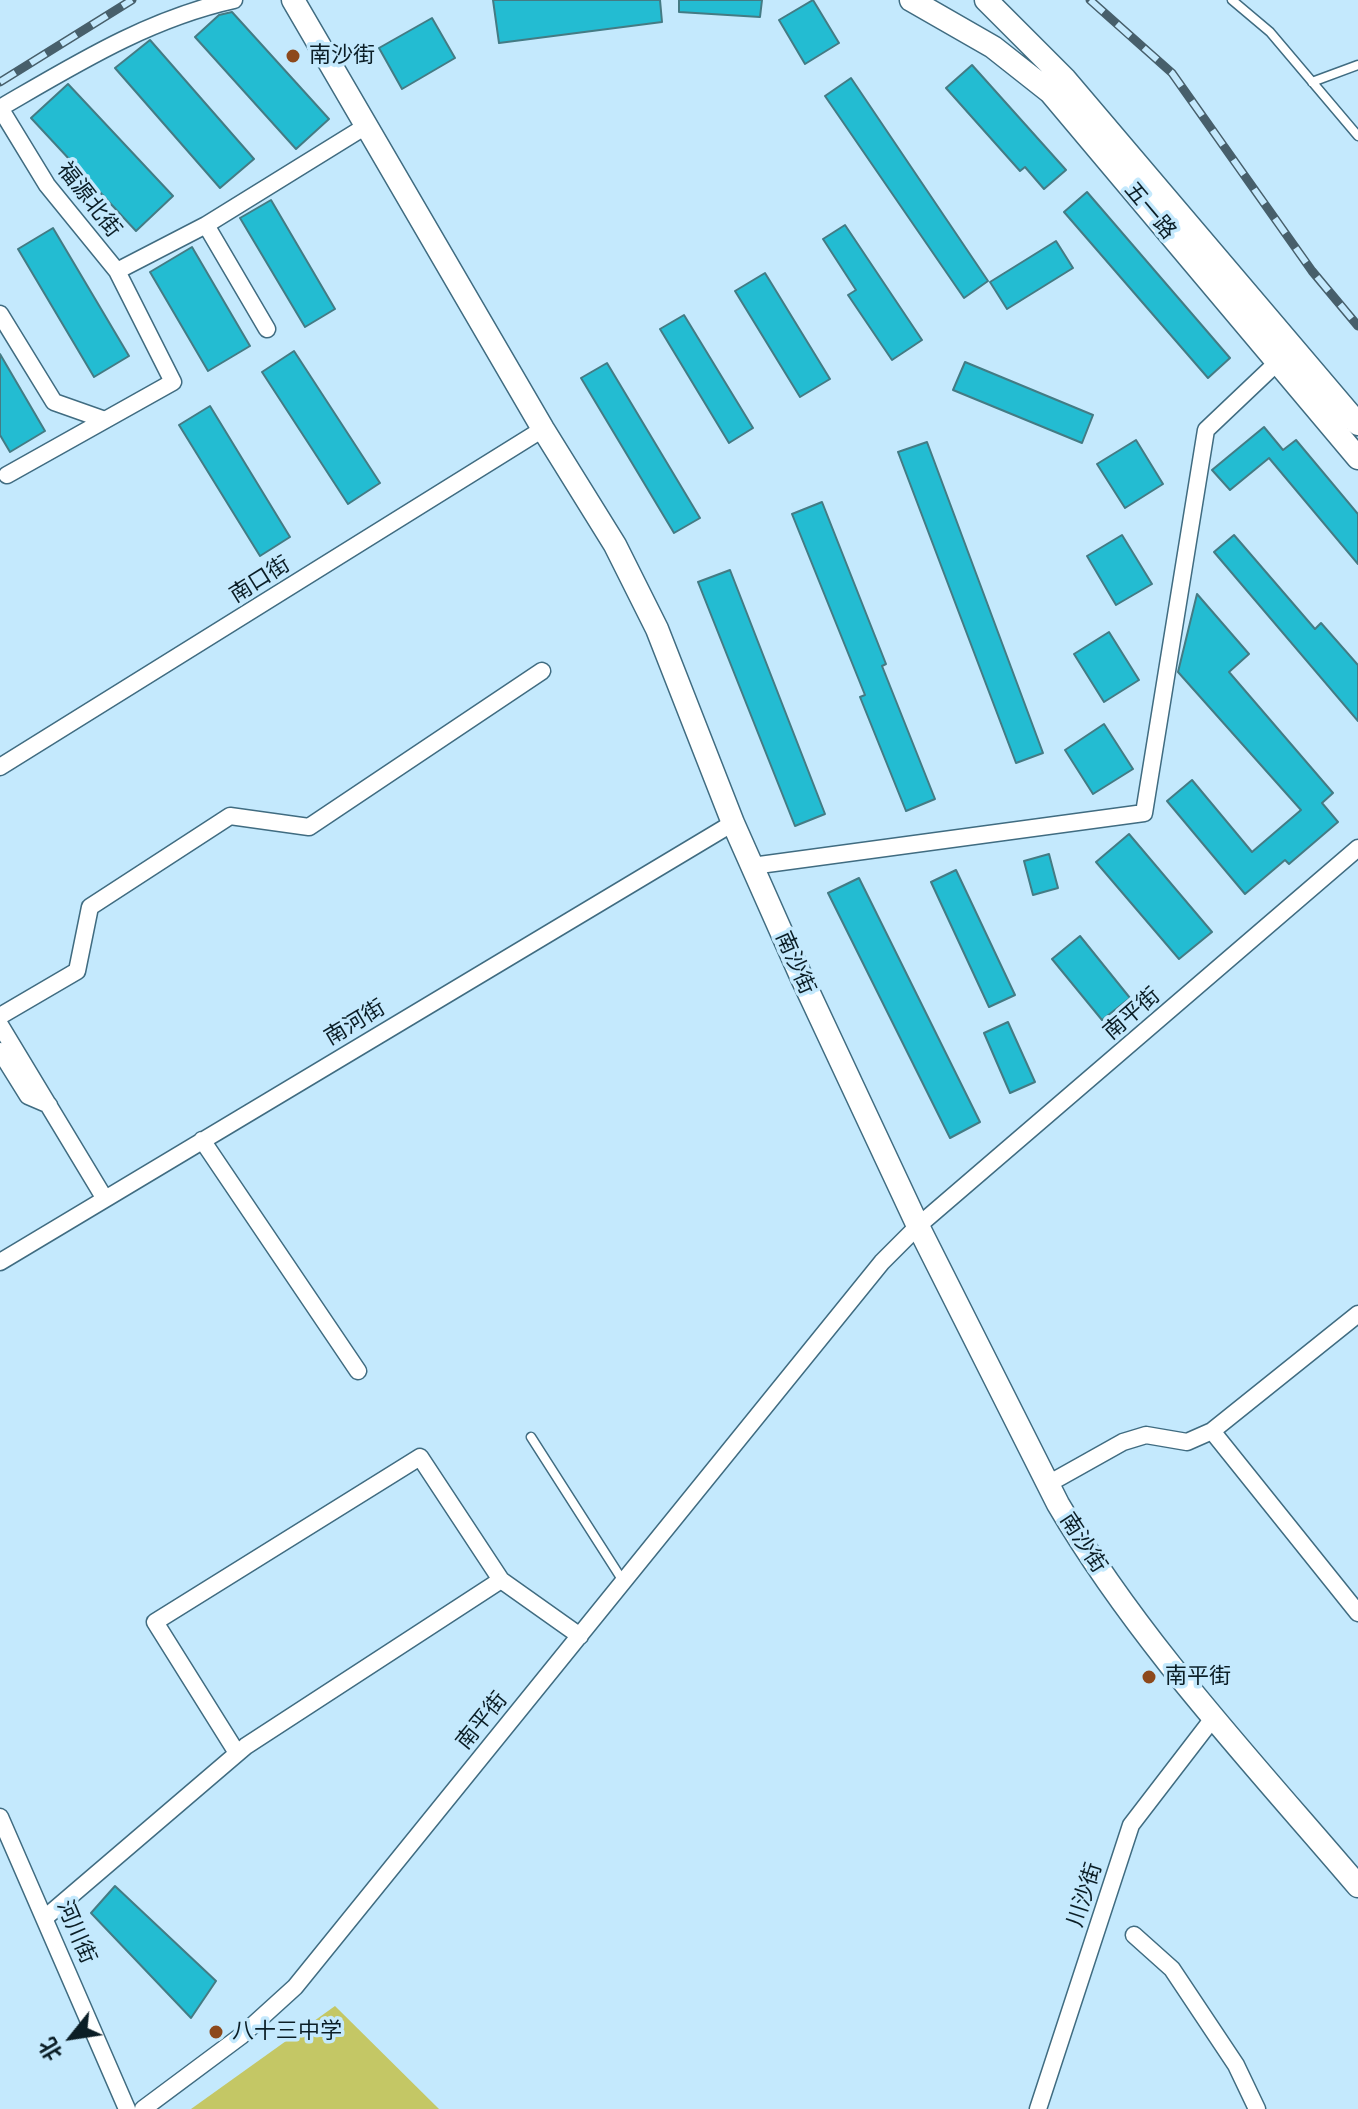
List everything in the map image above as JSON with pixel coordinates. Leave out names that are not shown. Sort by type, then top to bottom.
[{"type":"street","name":"福源北街","points":[[7,475],[173,382],[117,271],[47,185],[0,108],[125,37],[190,10],[234,0]]},
{"type":"street","name":"南沙街","points":[[293,0],[543,429],[615,545],[657,629],[752,866],[918,1226],[1048,1484],[1083,1546],[1214,1717],[1358,1886]]},
{"type":"street","name":"五一路","points":[[911,0],[993,47],[1050,92],[1285,354],[1358,424]]},
{"type":"street","name":"五一路","points":[[986,0],[1065,79],[1285,354],[1358,458]]},
{"type":"street","points":[[117,271],[206,225],[366,126]]},
{"type":"street","points":[[206,225],[267,329]]},
{"type":"street","points":[[0,314],[54,402],[105,420]]},
{"type":"street","points":[[752,866],[1144,813],[1206,430],[1285,354]]},
{"type":"street","name":"南口街","points":[[0,767],[543,429]]},
{"type":"street","points":[[0,1016],[77,971],[90,907],[230,816],[309,827],[542,671]]},
{"type":"street","name":"南河街","points":[[0,1262],[733,823]]},
{"type":"street","name":"南平街","points":[[143,2109],[241,2036],[295,1987],[882,1262],[918,1226],[1355,857]]},
{"type":"street","points":[[0,1025],[105,1199]]},
{"type":"street","points":[[0,1051],[28,1096],[49,1105]]},
{"type":"street","points":[[202,1140],[358,1371]]},
{"type":"street","points":[[1048,1484],[1123,1442],[1146,1435],[1187,1442],[1212,1431],[1358,1314]]},
{"type":"street","points":[[1212,1431],[1358,1613]]},
{"type":"street","points":[[237,1753],[155,1622],[420,1457],[501,1580],[580,1636]]},
{"type":"street","points":[[46,1917],[237,1753],[501,1580]]},
{"type":"street","name":"川沙街","points":[[1038,2109],[1131,1825],[1214,1717]]},
{"type":"street","name":"河川街","points":[[0,1817],[127,2109]]},
{"type":"street","points":[[1134,1935],[1172,1969],[1236,2065],[1257,2109]]},
{"type":"lane","points":[[1232,0],[1270,32],[1358,136]]},
{"type":"lane","points":[[1312,82],[1358,65]]},
{"type":"lane","points":[[531,1437],[623,1582]]},
{"type":"shaded area","points":[[335,2006],[439,2109],[191,2109]]},
{"type":"building","points":[[493,0],[660,0],[662,22],[499,43]]},
{"type":"building","points":[[679,0],[762,0],[760,17],[679,12]]},
{"type":"building","points":[[813,0],[839,43],[805,64],[779,20]]},
{"type":"building","points":[[232,12],[329,119],[296,149],[195,37],[219,15]]},
{"type":"building","points":[[432,18],[455,58],[402,89],[379,48]]},
{"type":"building","points":[[150,40],[254,159],[220,188],[115,68]]},
{"type":"building","points":[[972,65],[1066,170],[1044,189],[1025,167],[1020,171],[946,88]]},
{"type":"building","points":[[851,78],[988,281],[964,298],[825,96]]},
{"type":"building","points":[[68,84],[173,196],[136,231],[31,118]]},
{"type":"building","points":[[1087,192],[1230,358],[1208,378],[1064,212]]},
{"type":"building","points":[[271,200],[335,309],[305,327],[240,218]]},
{"type":"building","points":[[845,225],[922,340],[892,360],[848,295],[856,290],[823,239]]},
{"type":"building","points":[[53,228],[129,356],[94,377],[18,249]]},
{"type":"building","points":[[1056,241],[1073,268],[1007,309],[990,282]]},
{"type":"building","points":[[192,247],[250,346],[208,371],[150,272]]},
{"type":"building","points":[[765,273],[830,379],[800,397],[735,291]]},
{"type":"building","points":[[684,315],[753,428],[729,443],[660,329]]},
{"type":"building","points":[[294,351],[380,483],[348,504],[262,372]]},
{"type":"building","points":[[0,354],[45,431],[10,452],[0,435]]},
{"type":"building","points":[[965,362],[1093,415],[1082,443],[953,390]]},
{"type":"building","points":[[607,363],[700,518],[674,533],[581,378]]},
{"type":"building","points":[[210,406],[290,537],[260,556],[179,425]]},
{"type":"building","points":[[1264,427],[1283,450],[1296,440],[1358,514],[1358,564],[1269,458],[1230,490],[1212,470]]},
{"type":"building","points":[[1136,440],[1163,484],[1125,508],[1097,464]]},
{"type":"building","points":[[927,442],[1043,753],[1016,763],[898,452]]},
{"type":"building","points":[[822,502],[935,799],[906,811],[860,697],[865,695],[792,514]]},
{"type":"building","points":[[1122,535],[1152,584],[1116,605],[1087,556]]},
{"type":"building","points":[[1234,535],[1315,629],[1321,623],[1358,665],[1358,721],[1214,552]]},
{"type":"building","points":[[730,570],[825,814],[795,826],[698,582]]},
{"type":"building","points":[[1197,594],[1249,654],[1229,672],[1333,793],[1322,803],[1338,822],[1289,864],[1285,860],[1245,894],[1167,801],[1192,780],[1252,852],[1301,810],[1178,672]]},
{"type":"building","points":[[1109,632],[1139,680],[1104,702],[1074,654]]},
{"type":"building","points":[[1104,724],[1133,769],[1093,794],[1065,750]]},
{"type":"building","points":[[1129,834],[1212,932],[1179,959],[1096,862]]},
{"type":"building","points":[[1049,854],[1058,888],[1033,895],[1024,861]]},
{"type":"building","points":[[956,870],[1015,995],[989,1007],[931,882]]},
{"type":"building","points":[[859,878],[980,1122],[950,1138],[828,893]]},
{"type":"building","points":[[1080,936],[1130,998],[1102,1020],[1052,959]]},
{"type":"building","points":[[1008,1022],[1035,1082],[1010,1093],[984,1033]]},
{"type":"building","points":[[115,1886],[216,1981],[191,2018],[91,1913]]},
{"type":"railway","points":[[0,82],[132,0]]},
{"type":"railway","points":[[1090,0],[1172,73],[1312,271],[1358,326]]},
{"type":"place","name":"南沙街","points":[[293,56]]},
{"type":"place","name":"南平街","points":[[1149,1677]]},
{"type":"place","name":"八十三中学","points":[[216,2032]]}]
